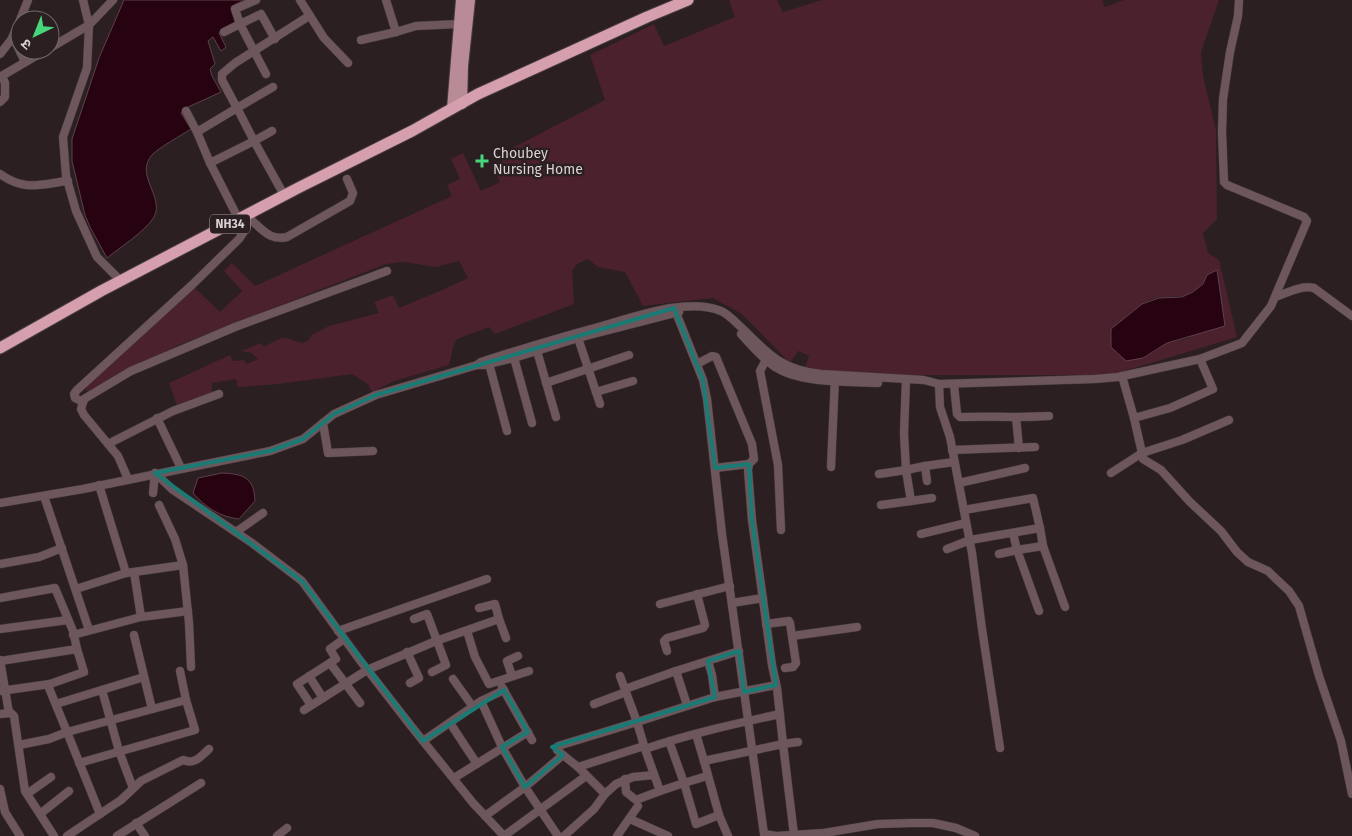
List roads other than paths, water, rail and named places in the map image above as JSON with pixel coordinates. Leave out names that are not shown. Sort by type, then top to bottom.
[{"type":"highway","name":"NH34","points":[[0,348],[236,214],[457,103],[688,0]]},
{"type":"highway","name":"NH34","points":[[0,342],[51,312],[252,215],[283,192]]},
{"type":"main road","points":[[457,103],[461,0]]},
{"type":"main road","points":[[457,103],[470,0]]},
{"type":"street","points":[[83,0],[89,25],[87,68],[63,138],[68,181],[76,211],[97,258],[120,279]]},
{"type":"street","points":[[256,0],[235,9],[240,24],[266,74]]},
{"type":"street","points":[[300,0],[324,38],[348,63]]},
{"type":"street","points":[[386,0],[396,32]]},
{"type":"street","points":[[488,362],[514,358],[692,306],[708,307],[722,312],[736,323],[767,357],[794,369],[835,378],[906,382],[924,380],[936,384],[954,385],[1095,379],[1122,376],[1200,358],[1235,346],[1244,340],[1267,312],[1307,221],[1304,216],[1229,186],[1224,182],[1223,99],[1238,16],[1239,0]]},
{"type":"street","points":[[60,42],[89,25],[112,1]]},
{"type":"street","points":[[224,32],[262,14],[274,39]]},
{"type":"street","points":[[283,192],[222,80],[222,74],[235,63],[309,16]]},
{"type":"street","points":[[361,40],[416,26],[459,24]]},
{"type":"street","points":[[0,54],[10,41]]},
{"type":"street","points":[[0,102],[5,97],[5,83],[1,77],[29,60]]},
{"type":"street","points":[[197,132],[273,87]]},
{"type":"street","points":[[186,111],[210,164],[236,214]]},
{"type":"street","points":[[210,164],[272,131]]},
{"type":"street","points":[[0,174],[14,183],[26,186],[68,181]]},
{"type":"street","points":[[83,402],[75,398],[74,394],[77,390],[193,284],[238,239],[252,215],[272,237],[278,239],[288,237],[350,201],[353,193],[347,179]]},
{"type":"street","points":[[128,479],[118,456],[84,415],[81,408],[84,399],[131,371],[235,327],[290,309],[387,272]]},
{"type":"street","points":[[1275,297],[1308,287],[1314,288],[1352,316]]},
{"type":"street","points":[[0,503],[270,451],[303,439],[334,414],[376,394],[488,362],[548,340],[633,317],[675,310]]},
{"type":"street","points":[[675,310],[703,380],[707,399],[714,468],[752,750],[760,835],[824,833],[878,824],[912,822],[933,823],[956,828],[976,836]]},
{"type":"street","points":[[578,338],[600,404]]},
{"type":"street","points":[[537,351],[556,417]]},
{"type":"street","points":[[546,383],[629,355]]},
{"type":"street","points":[[697,364],[712,356],[716,358],[752,444],[754,459],[749,464],[714,468]]},
{"type":"street","points":[[767,357],[760,371],[778,465],[781,530]]},
{"type":"street","points":[[514,358],[532,423]]},
{"type":"street","points":[[1134,418],[1170,408],[1213,390],[1200,358]]},
{"type":"street","points":[[488,362],[507,431]]},
{"type":"street","points":[[1122,376],[1143,459],[1161,470],[1190,502],[1210,519],[1237,552],[1248,562],[1268,571],[1289,591],[1299,606],[1319,676],[1341,741],[1352,794]]},
{"type":"street","points":[[831,467],[835,378]]},
{"type":"street","points":[[596,392],[633,381]]},
{"type":"street","points":[[906,382],[904,434],[906,470],[911,501]]},
{"type":"street","points":[[936,384],[940,407],[952,450],[970,540],[1000,748]]},
{"type":"street","points":[[954,385],[957,416],[1049,416]]},
{"type":"street","points":[[108,444],[157,418],[219,394]]},
{"type":"street","points":[[1016,417],[1019,448]]},
{"type":"street","points":[[157,418],[181,468]]},
{"type":"street","points":[[1111,473],[1142,453],[1182,440],[1229,420]]},
{"type":"street","points":[[323,423],[328,453],[373,451]]},
{"type":"street","points":[[952,450],[1035,447]]},
{"type":"street","points":[[878,474],[954,462]]},
{"type":"street","points":[[749,464],[752,520],[780,714],[794,835]]},
{"type":"street","points":[[925,466],[927,481]]},
{"type":"street","points":[[958,483],[1025,468]]},
{"type":"street","points":[[153,493],[156,474]]},
{"type":"street","points":[[156,474],[173,490],[236,532],[302,581],[367,670],[485,816],[504,836],[586,776]]},
{"type":"street","points":[[99,485],[130,572],[141,617]]},
{"type":"street","points":[[44,496],[89,630]]},
{"type":"street","points":[[881,504],[932,498]]},
{"type":"street","points":[[964,510],[1034,498],[1043,546],[1064,607]]},
{"type":"street","points":[[159,505],[176,539],[183,565],[191,667]]},
{"type":"street","points":[[236,532],[263,513]]},
{"type":"street","points":[[921,534],[966,523]]},
{"type":"street","points":[[947,550],[970,540],[1040,528]]},
{"type":"street","points":[[1013,533],[1017,550],[1039,611]]},
{"type":"street","points":[[999,554],[1043,546]]},
{"type":"street","points":[[0,564],[39,557],[62,548]]},
{"type":"street","points":[[76,589],[130,572],[183,565]]},
{"type":"street","points":[[338,631],[487,579]]},
{"type":"street","points":[[660,604],[730,586]]},
{"type":"street","points":[[0,598],[55,588],[74,635],[76,649],[84,672],[50,684],[2,691]]},
{"type":"street","points":[[667,651],[664,641],[667,638],[703,628],[698,594]]},
{"type":"street","points":[[732,603],[763,598]]},
{"type":"street","points":[[479,608],[495,604],[506,638]]},
{"type":"street","points":[[74,635],[141,617],[188,611]]},
{"type":"street","points":[[414,619],[427,614],[446,665],[432,672]]},
{"type":"street","points":[[344,639],[330,649],[336,659],[297,684],[307,707],[367,670],[407,652],[499,619]]},
{"type":"street","points":[[0,629],[68,620]]},
{"type":"street","points":[[766,624],[789,622],[796,664],[793,667],[785,668]]},
{"type":"street","points":[[792,636],[857,627]]},
{"type":"street","points":[[466,631],[475,657],[488,684],[529,671]]},
{"type":"street","points":[[134,635],[152,709]]},
{"type":"street","points":[[9,713],[2,691],[0,661],[76,649]]},
{"type":"street","points":[[594,704],[676,671],[739,651]]},
{"type":"street","points":[[407,652],[419,678],[410,683]]},
{"type":"street","points":[[512,676],[507,661],[518,656]]},
{"type":"street","points":[[708,661],[715,697]]},
{"type":"street","points":[[330,663],[360,703]]},
{"type":"street","points":[[676,671],[688,705]]},
{"type":"street","points":[[79,763],[194,730],[180,672]]},
{"type":"street","points":[[309,676],[323,698]]},
{"type":"street","points":[[620,676],[660,791]]},
{"type":"street","points":[[56,704],[144,677]]},
{"type":"street","points":[[453,679],[473,707]]},
{"type":"street","points":[[454,778],[502,747],[530,736],[499,681]]},
{"type":"street","points":[[50,684],[49,688],[100,814]]},
{"type":"street","points":[[605,794],[556,748],[562,744],[715,697],[776,685]]},
{"type":"street","points":[[102,690],[119,751],[133,788]]},
{"type":"street","points":[[424,741],[481,701],[504,690]]},
{"type":"street","points":[[19,745],[49,740],[67,732],[110,719],[186,700]]},
{"type":"street","points":[[481,701],[502,747],[558,836]]},
{"type":"street","points":[[0,714],[11,713],[14,716],[25,791],[54,836]]},
{"type":"street","points":[[578,767],[669,741],[780,714]]},
{"type":"street","points":[[450,723],[477,764]]},
{"type":"street","points":[[696,734],[719,816],[728,836]]},
{"type":"street","points":[[669,741],[696,824],[719,816]]},
{"type":"street","points":[[704,761],[798,742]]},
{"type":"street","points":[[67,836],[121,800],[142,781],[183,760],[188,762],[195,761],[209,749]]},
{"type":"street","points":[[485,816],[563,755]]},
{"type":"street","points":[[564,836],[594,809],[605,794],[616,784],[625,778],[654,775]]},
{"type":"street","points":[[625,778],[626,792],[636,800],[707,776]]},
{"type":"street","points":[[27,794],[51,777]]},
{"type":"street","points":[[117,836],[201,782]]},
{"type":"street","points":[[0,790],[5,812],[20,836]]},
{"type":"street","points":[[40,814],[68,791]]},
{"type":"street","points":[[617,836],[638,806]]},
{"type":"street","points":[[630,819],[668,836]]},
{"type":"street","points":[[136,823],[145,836]]},
{"type":"street","points":[[277,836],[286,828]]},
{"type":"place","name":"Choubey Nursing Home","points":[[482,161]]}]
